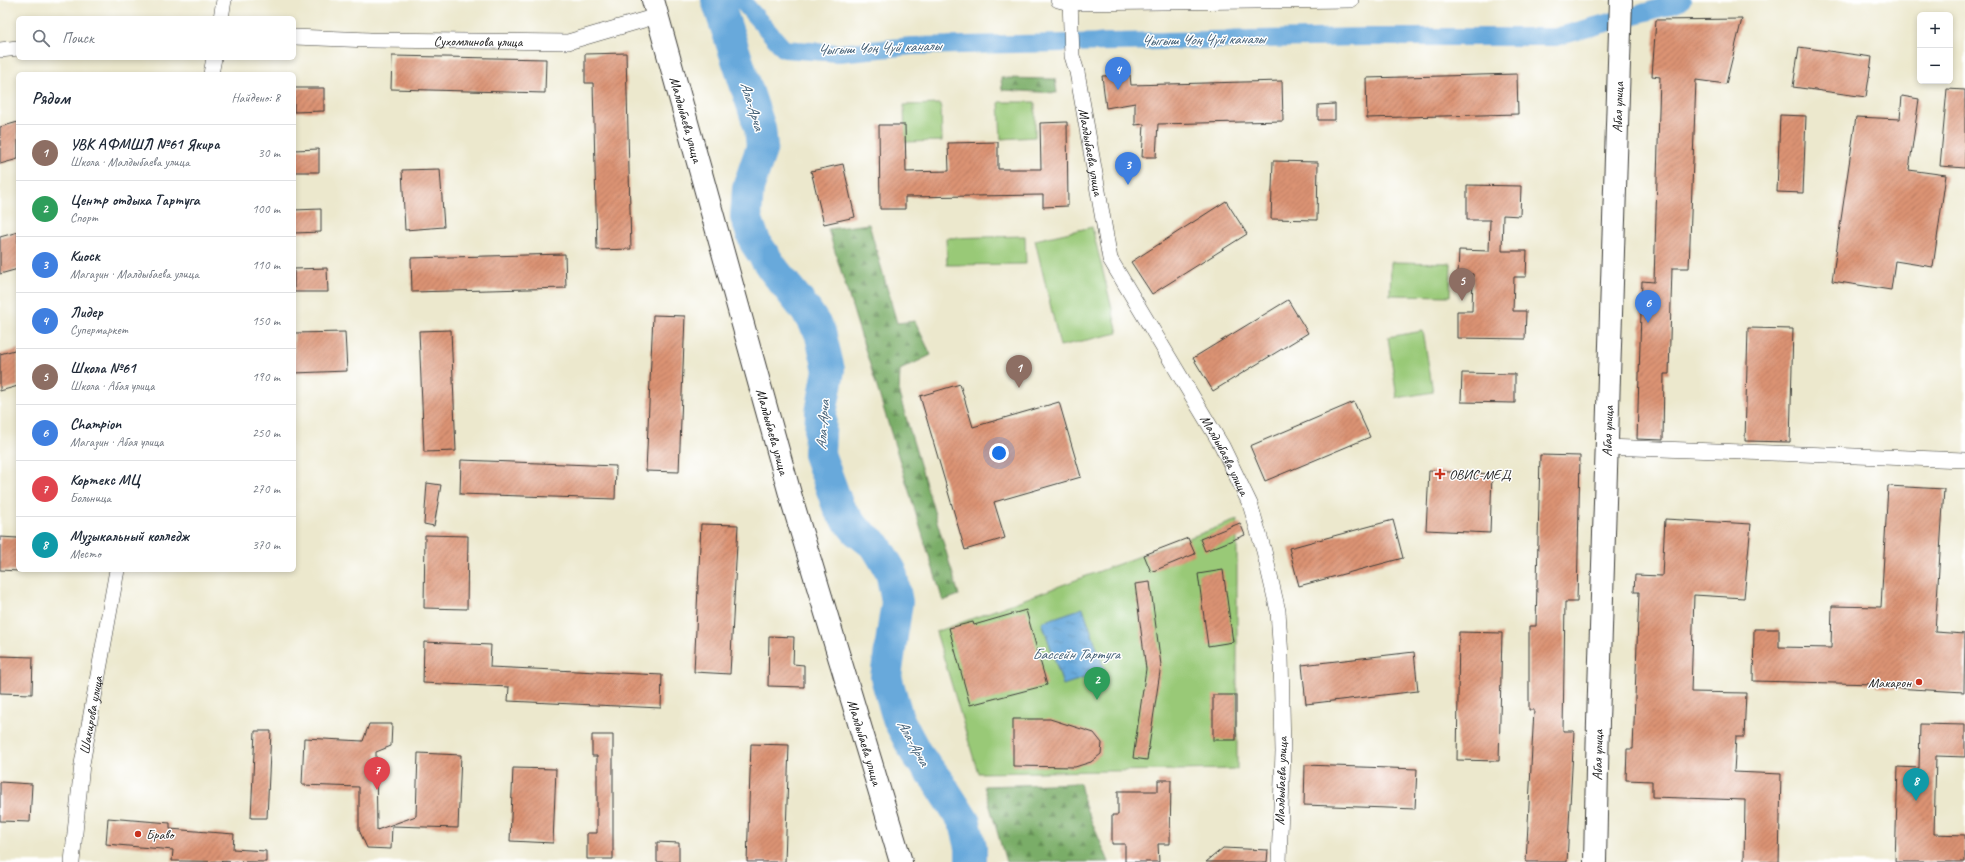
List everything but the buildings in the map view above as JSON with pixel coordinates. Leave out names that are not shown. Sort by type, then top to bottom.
[{"type":"street","points":[[221,16],[224,0]]},
{"type":"street","points":[[1066,1],[1351,0]]},
{"type":"street","name":"Малдыбаева улица","points":[[1066,1],[1072,27],[1072,56],[1077,72],[1110,259],[1222,446],[1250,504],[1264,551],[1278,611],[1281,657],[1283,752],[1279,862]]},
{"type":"street","name":"Абая улица","points":[[1595,862],[1606,447],[1621,6]]},
{"type":"street","name":"Малдыбаева улица","points":[[655,8],[788,486],[901,862]]},
{"type":"street","name":"Сухомлинова улица","points":[[296,37],[370,40],[568,42],[655,8]]},
{"type":"street","points":[[0,50],[16,48]]},
{"type":"street","points":[[211,72],[214,60]]},
{"type":"street","points":[[1606,447],[1965,460]]},
{"type":"street","name":"Шакирова улица","points":[[72,862],[82,764],[117,572]]},
{"type":"green space","points":[[1001,78],[1055,79],[1057,93],[1002,90]]},
{"type":"green space","points":[[999,102],[1035,102],[1035,137],[1001,139]]},
{"type":"green space","points":[[941,104],[942,141],[905,142],[904,105]]},
{"type":"green space","points":[[869,224],[897,323],[915,321],[931,355],[900,370],[899,394],[959,595],[943,601],[828,229]]},
{"type":"green space","points":[[1092,227],[1118,333],[1060,346],[1035,240]]},
{"type":"green space","points":[[1025,236],[1026,264],[947,265],[946,238]]},
{"type":"green space","points":[[1391,262],[1451,263],[1450,296],[1390,295]]},
{"type":"green space","points":[[1423,331],[1433,392],[1397,398],[1388,337]]},
{"type":"green space","points":[[1237,520],[1237,769],[978,773],[936,632]]},
{"type":"green space","points":[[1080,783],[1085,806],[1109,862],[1006,862],[984,786]]},
{"type":"water","name":"Бассейн Тартуга","points":[[1083,608],[1105,671],[1063,685],[1042,622]]},
{"type":"waterway","name":"Ала-Арча","points":[[717,0],[760,128],[762,147],[748,188],[746,217],[755,242],[773,269],[805,309],[820,332],[829,370],[821,413],[819,454],[839,509],[857,531],[876,546],[891,571],[897,602],[886,677],[898,719],[916,753],[940,784],[965,823],[971,847],[971,862]]},
{"type":"waterway","name":"Чыгыш Чоң Чүй каналы","points":[[741,0],[784,49],[838,53],[912,46],[1364,37],[1556,37],[1664,7],[1682,0]]},
{"type":"place","name":"Лидер","points":[[1118,90]]},
{"type":"place","name":"Киоск","points":[[1128,185]]},
{"type":"place","name":"Школа №61","points":[[1462,301]]},
{"type":"place","name":"Champion","points":[[1648,323]]},
{"type":"place","name":"УВК АФМШЛ №61 Якира","points":[[1019,388]]},
{"type":"place","name":"ОВИС-МЕД","points":[[1440,474]]},
{"type":"place","name":"Макарон","points":[[1919,682]]},
{"type":"place","name":"Центр отдыха Тартуга","points":[[1097,700]]},
{"type":"place","name":"Кортекс МЦ","points":[[377,790]]},
{"type":"place","name":"Музыкальный колледж","points":[[1916,801]]},
{"type":"place","name":"Браво","points":[[138,834]]}]
